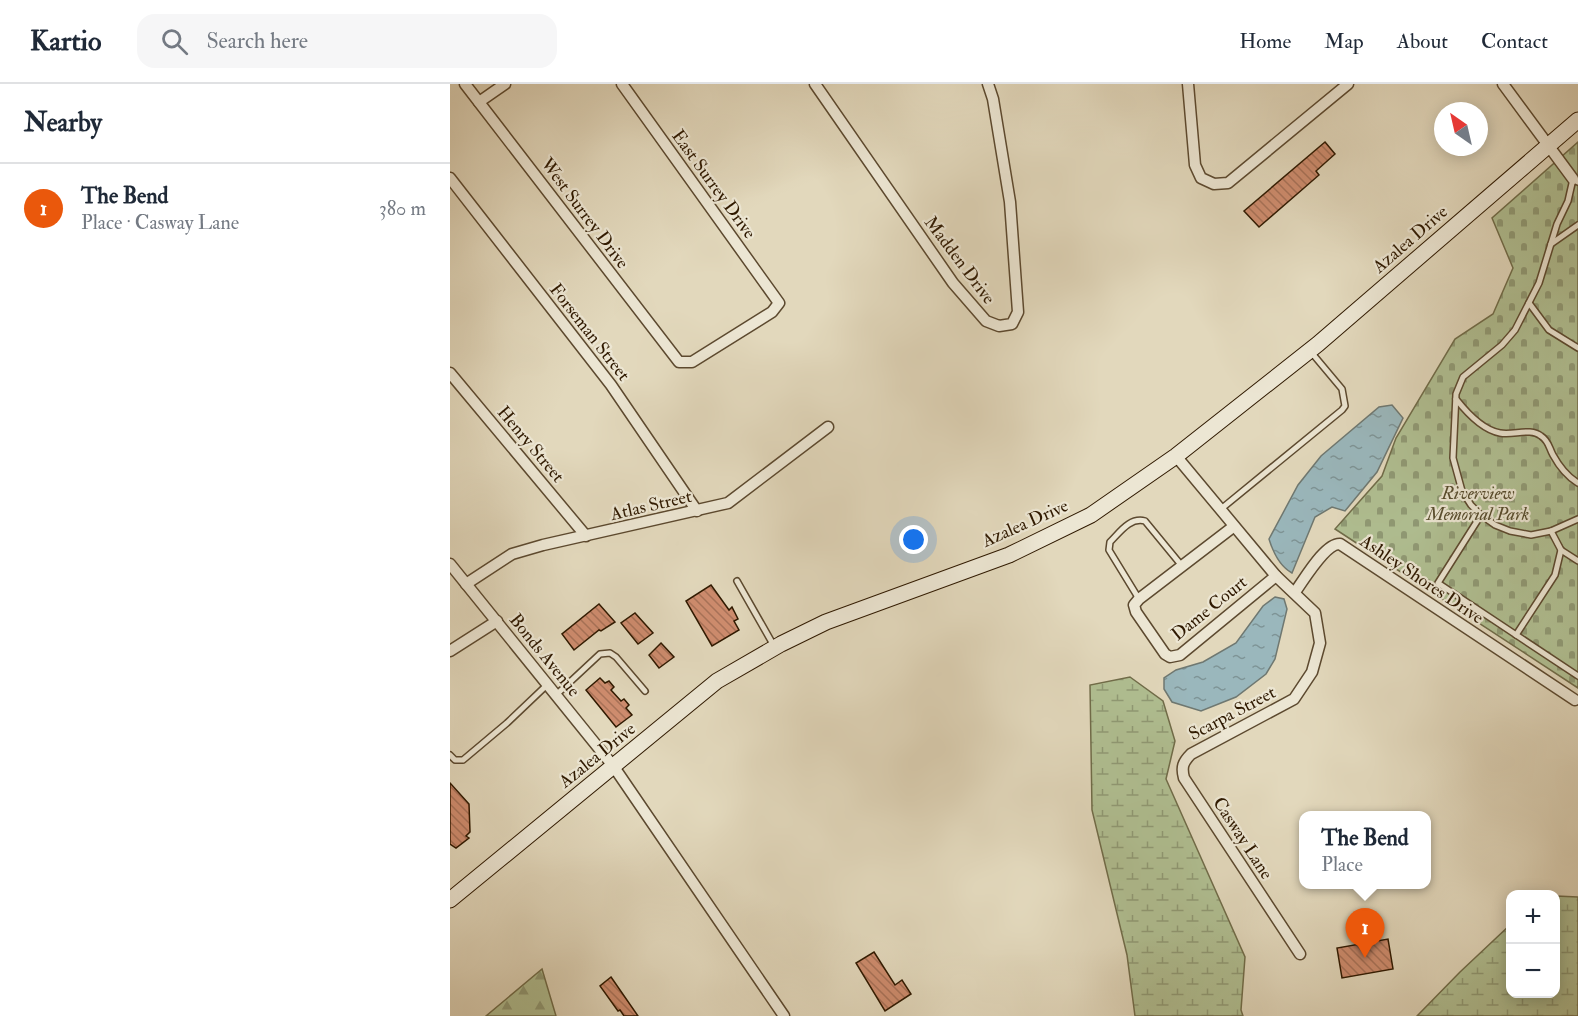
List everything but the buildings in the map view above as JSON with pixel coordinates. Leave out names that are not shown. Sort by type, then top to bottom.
[{"type":"street","name":"West Surrey Drive","points":[[465,84],[679,362]]},
{"type":"street","points":[[479,102],[505,84]]},
{"type":"street","name":"East Surrey Drive","points":[[622,84],[779,303],[772,312],[692,362],[679,362]]},
{"type":"street","name":"Madden Drive","points":[[815,84],[953,283],[986,321],[999,326],[1012,324],[1018,312],[1010,202],[993,99],[988,84]]},
{"type":"street","points":[[1188,84],[1195,165],[1200,178],[1214,184],[1228,183],[1340,86]]},
{"type":"street","points":[[1503,84],[1575,181]]},
{"type":"street","name":"Azalea Drive","points":[[451,897],[614,767],[717,681],[775,647],[826,622],[1008,555],[1091,515],[1176,456],[1310,351],[1578,120]]},
{"type":"street","name":"Forseman Street","points":[[450,178],[611,385],[698,511]]},
{"type":"street","name":"Henry Street","points":[[450,373],[586,537]]},
{"type":"street","name":"Atlas Street","points":[[466,584],[512,554],[728,503],[828,427]]},
{"type":"street","points":[[1176,456],[1221,509],[1233,527],[1276,576],[1295,592]]},
{"type":"street","points":[[1139,599],[1233,527]]},
{"type":"street","name":"Ashley Shores Drive","points":[[1295,592],[1327,549],[1335,543],[1340,544],[1575,700]]},
{"type":"street","name":"Bonds Avenue","points":[[450,564],[614,767],[784,1016]]},
{"type":"street","name":"Dame Court","points":[[1139,599],[1134,605],[1136,612],[1165,654],[1170,657],[1180,655],[1276,576]]},
{"type":"street","name":"Scarpa Street","points":[[1181,770],[1184,760],[1191,754],[1294,699],[1312,672],[1320,643],[1318,625],[1315,613],[1295,592]]},
{"type":"street","points":[[450,651],[497,621]]},
{"type":"street","name":"Casway Lane","points":[[1181,770],[1184,778],[1300,954]]},
{"type":"lane","points":[[1575,181],[1557,224],[1539,283],[1515,330],[1502,345],[1463,377],[1456,399],[1453,458],[1462,491],[1471,505],[1480,515],[1510,531],[1531,535],[1551,531],[1578,519]]},
{"type":"lane","points":[[1551,244],[1578,225]]},
{"type":"lane","points":[[1529,303],[1549,330],[1578,348]]},
{"type":"lane","points":[[1221,509],[1345,406],[1342,389],[1310,351]]},
{"type":"lane","points":[[1456,399],[1476,420],[1492,431],[1502,434],[1530,432],[1539,434],[1548,442],[1559,464],[1578,483]]},
{"type":"lane","points":[[1480,515],[1438,583],[1578,676]]},
{"type":"lane","points":[[1139,599],[1109,550],[1110,542],[1130,522],[1145,521],[1182,566]]},
{"type":"lane","points":[[1551,531],[1561,550],[1578,561]]},
{"type":"lane","points":[[1516,635],[1555,575],[1561,550]]},
{"type":"lane","points":[[737,581],[775,647]]},
{"type":"lane","points":[[556,695],[600,654],[610,653],[645,691]]},
{"type":"lane","points":[[450,755],[454,760],[463,760],[548,684]]},
{"type":"green space","name":"Riverview Memorial Park","points":[[1578,142],[1578,688],[1335,529],[1382,476],[1396,438],[1455,339],[1493,314],[1513,268],[1492,218]]},
{"type":"green space","points":[[1130,677],[1163,701],[1175,741],[1166,779],[1245,957],[1241,1010],[1243,1016],[1135,1016],[1127,955],[1092,810],[1090,685]]},
{"type":"green space","points":[[1560,896],[1578,897],[1578,1016],[1417,1016],[1506,929],[1506,998],[1560,998]]},
{"type":"green space","points":[[542,969],[556,1016],[486,1016]]},
{"type":"water","points":[[1392,405],[1403,418],[1377,472],[1345,511],[1332,507],[1315,517],[1292,573],[1283,567],[1269,539],[1298,485],[1321,456],[1379,407]]},
{"type":"water","points":[[1275,597],[1284,599],[1287,609],[1275,659],[1266,674],[1236,697],[1201,711],[1172,702],[1164,689],[1164,678],[1176,670],[1203,662],[1236,643],[1263,606]]},
{"type":"place","name":"The Bend","points":[[1365,958]]}]
